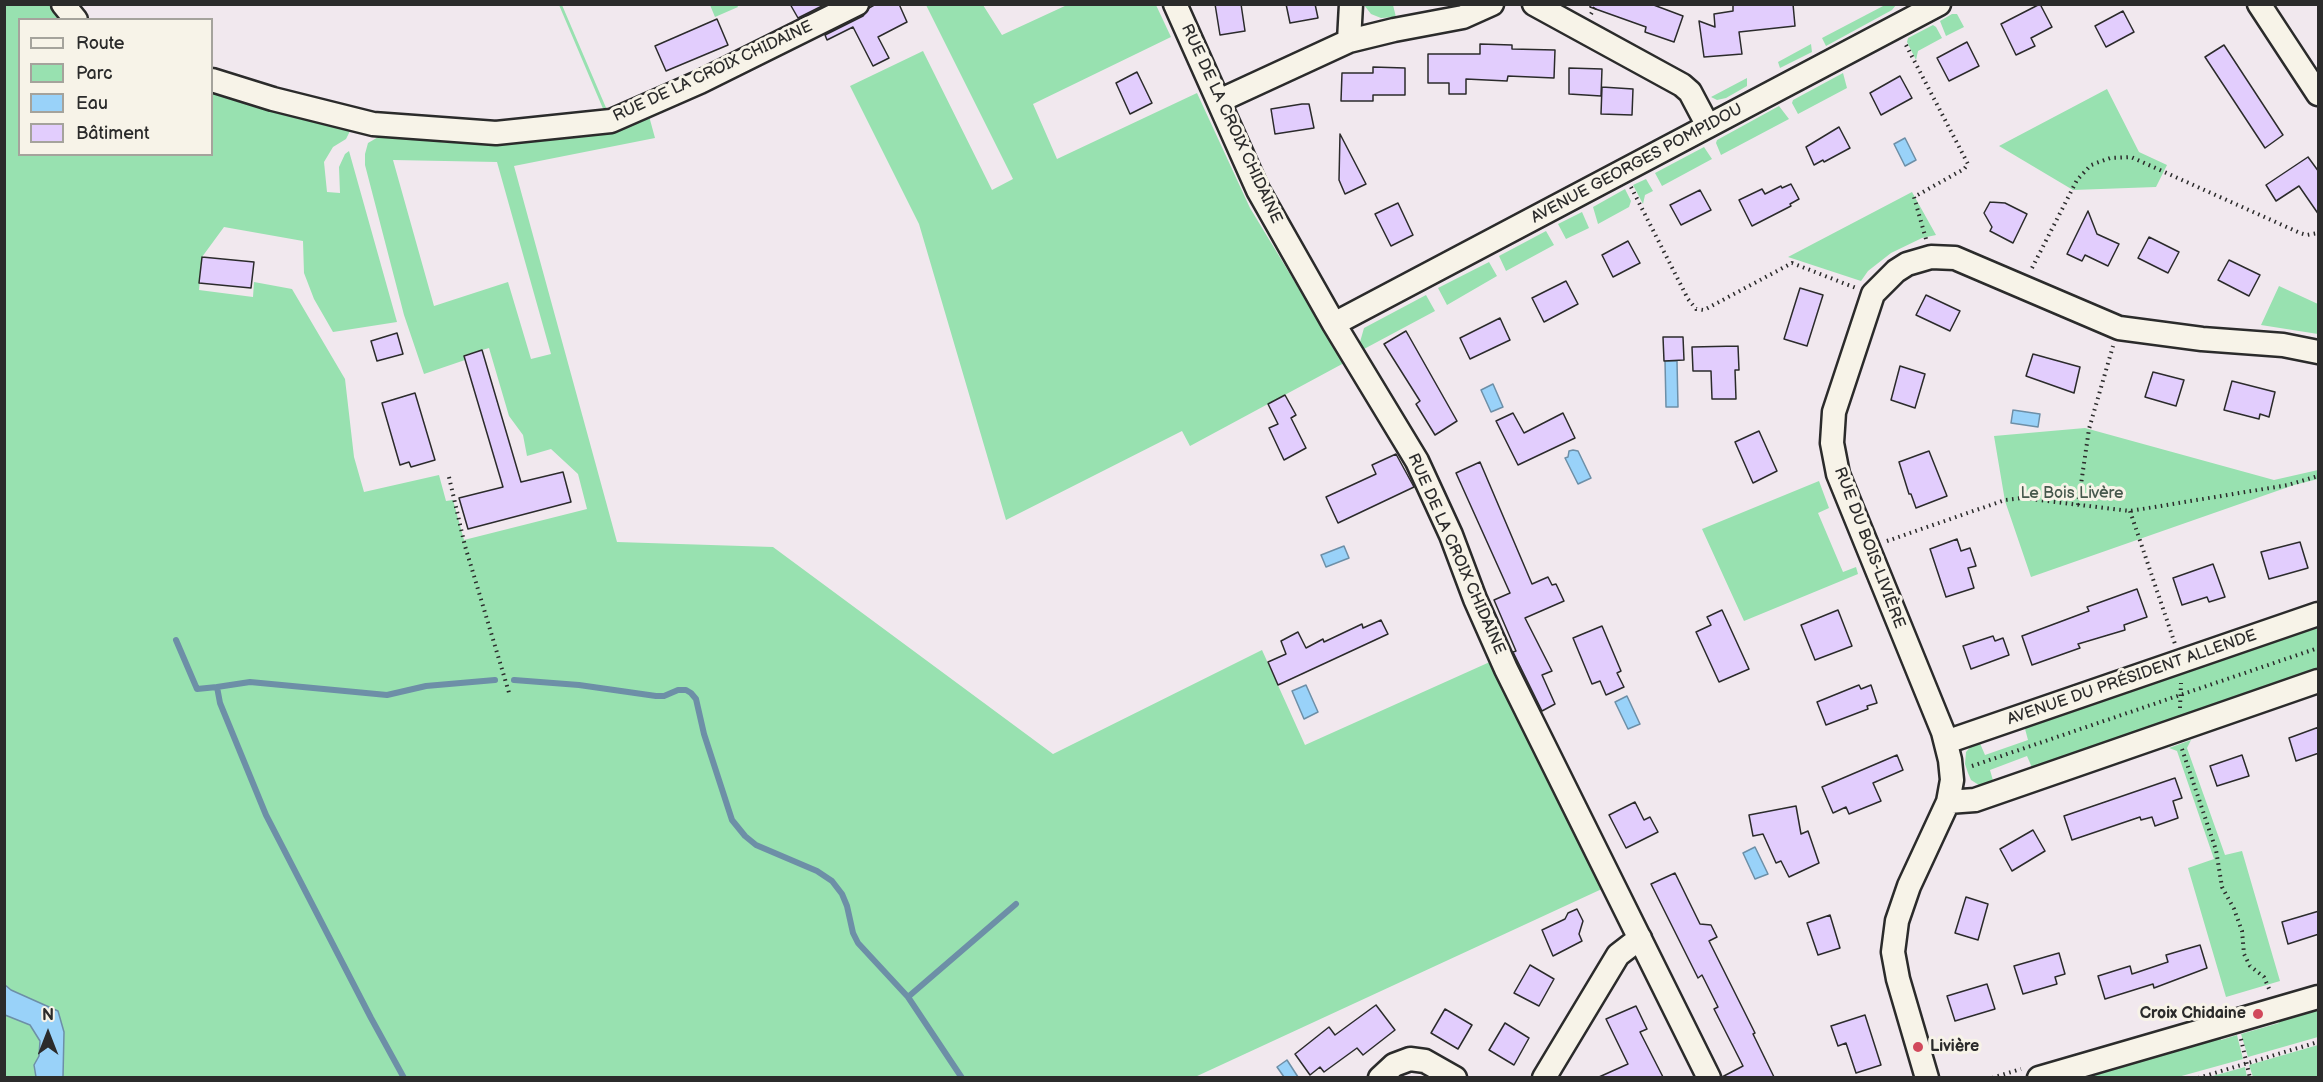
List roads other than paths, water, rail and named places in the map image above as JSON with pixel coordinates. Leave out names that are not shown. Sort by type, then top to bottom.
[{"type":"street","points":[[63,4],[74,18]]},
{"type":"street","name":"RUE DE LA CROIX CHIDAINE","points":[[213,80],[273,99],[374,124],[496,133],[611,121],[700,82],[857,4]]},
{"type":"street","name":"RUE DE LA CROIX CHIDAINE","points":[[1175,4],[1258,190],[1334,324],[1418,461],[1506,669],[1709,1077]]},
{"type":"street","points":[[1349,42],[1350,4]]},
{"type":"street","points":[[1219,101],[1349,42],[1394,30],[1463,17],[1492,4]]},
{"type":"street","points":[[1534,4],[1682,85],[1690,92],[1708,126]]},
{"type":"street","points":[[2259,4],[2319,94]]},
{"type":"street","name":"AVENUE GEORGES POMPIDOU","points":[[1334,324],[1896,28],[1926,8]]},
{"type":"street","name":"RUE DU BOIS-LIVIÈRE","points":[[1927,1077],[1898,979],[1893,952],[1897,921],[1909,886],[1948,802],[1951,774],[1946,742],[1838,474],[1832,443],[1834,412],[1873,294],[1896,271],[1918,260],[1931,257],[1955,258],[2119,328],[2202,339],[2283,345],[2319,352]]},
{"type":"street","name":"AVENUE DU PRÉSIDENT ALLENDE","points":[[1946,742],[2319,614]]},
{"type":"street","points":[[1948,802],[1975,800],[2319,681]]},
{"type":"street","points":[[1544,1077],[1618,955],[1640,938]]},
{"type":"street","points":[[2039,1077],[2319,997]]},
{"type":"street","points":[[1380,1077],[1394,1065],[1410,1059],[1425,1061],[1455,1077]]},
{"type":"water","points":[[1905,138],[1916,160],[1905,166],[1894,144]]},
{"type":"water","points":[[1665,361],[1677,361],[1678,407],[1666,407]]},
{"type":"water","points":[[1493,384],[1503,407],[1491,412],[1481,390]]},
{"type":"water","points":[[2013,410],[2040,414],[2038,427],[2011,423]]},
{"type":"water","points":[[1569,451],[1578,451],[1591,478],[1578,484],[1565,458],[1568,457]]},
{"type":"water","points":[[1344,546],[1349,558],[1326,567],[1321,555]]},
{"type":"water","points":[[1306,685],[1318,712],[1304,719],[1292,691]]},
{"type":"water","points":[[1627,696],[1640,724],[1628,729],[1615,702]]},
{"type":"water","points":[[1755,847],[1768,874],[1755,879],[1743,853]]},
{"type":"water","points":[[4,984],[11,990],[58,1011],[64,1032],[63,1077],[36,1077],[34,1065],[39,1056],[40,1041],[30,1025],[5,1015]]},
{"type":"water","points":[[1287,1060],[1298,1077],[1284,1077],[1277,1067]]},
{"type":"waterway","points":[[176,640],[197,689],[217,687],[220,703],[266,815],[404,1078]]},
{"type":"waterway","points":[[217,687],[250,682],[387,695],[426,686],[495,680]]},
{"type":"waterway","points":[[514,680],[579,685],[656,696],[664,696],[678,690],[691,693],[696,699],[704,734],[732,820],[756,845],[817,871],[832,881],[842,894],[858,943],[908,997],[962,1078]]},
{"type":"waterway","points":[[908,997],[1016,904]]},
{"type":"place","name":"Croix Chidaine","points":[[2258,1014]]},
{"type":"place","name":"Livière","points":[[1918,1047]]},
{"type":"park label","name":"Le Bois Livère","points":[[2072,494]]}]
